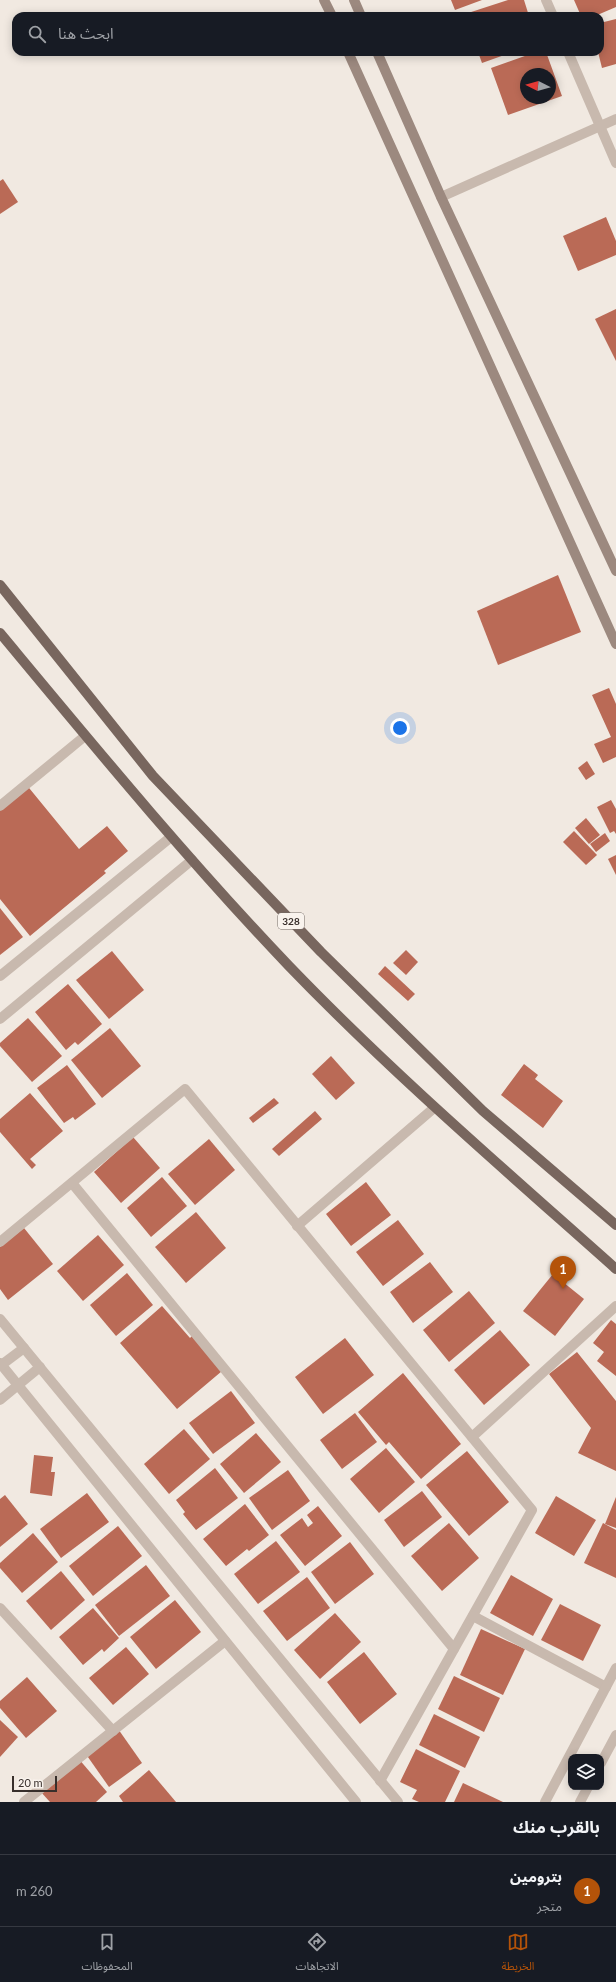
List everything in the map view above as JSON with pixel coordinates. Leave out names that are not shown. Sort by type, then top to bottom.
[{"type":"main road","points":[[324,0],[330,12]]},
{"type":"main road","points":[[354,0],[359,12]]},
{"type":"main road","points":[[350,56],[616,644]]},
{"type":"main road","points":[[379,56],[441,197],[616,571]]},
{"type":"main road","name":"328","points":[[0,585],[153,776],[310,941],[483,1111],[616,1225]]},
{"type":"main road","points":[[0,633],[134,794],[290,967],[434,1108],[616,1268]]},
{"type":"street","points":[[546,0],[551,12]]},
{"type":"street","points":[[570,56],[616,163]]},
{"type":"street","points":[[441,197],[616,119]]},
{"type":"street","points":[[0,806],[85,736]]},
{"type":"street","points":[[0,976],[171,836]]},
{"type":"street","points":[[0,1019],[192,860]]},
{"type":"street","points":[[0,1242],[185,1089],[532,1510],[380,1781]]},
{"type":"street","points":[[297,1226],[434,1108]]},
{"type":"street","points":[[72,1183],[454,1649]]},
{"type":"street","points":[[472,1437],[616,1306]]},
{"type":"street","points":[[0,1318],[398,1802]]},
{"type":"street","points":[[24,1348],[1,1365],[356,1802]]},
{"type":"street","points":[[0,1400],[40,1368]]},
{"type":"street","points":[[0,1608],[113,1731]]},
{"type":"street","points":[[473,1616],[606,1687]]},
{"type":"street","points":[[24,1802],[225,1640]]},
{"type":"street","points":[[545,1802],[616,1668]]},
{"type":"street","points":[[604,1757],[616,1735]]},
{"type":"street","points":[[580,1802],[586,1790]]},
{"type":"building","points":[[451,0],[482,0],[455,10]]},
{"type":"building","points":[[508,0],[524,0],[528,12],[471,12]]},
{"type":"building","points":[[574,0],[616,0],[616,7],[604,12],[579,12]]},
{"type":"building","points":[[616,19],[616,64],[602,68],[599,56],[604,56],[604,22]]},
{"type":"building","points":[[479,56],[502,56],[482,63]]},
{"type":"building","points":[[525,56],[547,56],[552,68],[520,68],[520,104],[539,104],[508,115],[491,68]]},
{"type":"building","points":[[556,79],[562,96],[556,98]]},
{"type":"building","points":[[3,179],[18,202],[0,214],[0,181]]},
{"type":"building","points":[[606,217],[616,241],[616,255],[578,271],[563,236]]},
{"type":"building","points":[[616,309],[616,361],[595,319]]},
{"type":"building","points":[[558,575],[581,632],[498,665],[477,611]]},
{"type":"building","points":[[609,688],[616,704],[616,757],[603,763],[594,744],[611,737],[592,695]]},
{"type":"building","points":[[587,761],[595,774],[586,780],[578,768]]},
{"type":"building","points":[[25,783],[79,849],[107,826],[128,851],[104,871],[106,873],[30,936],[0,899],[0,804]]},
{"type":"building","points":[[611,800],[616,809],[616,834],[614,831],[610,833],[597,807]]},
{"type":"building","points":[[586,818],[600,835],[589,844],[575,828]]},
{"type":"building","points":[[574,831],[597,855],[586,865],[563,842]]},
{"type":"building","points":[[605,833],[610,841],[596,852],[590,844]]},
{"type":"building","points":[[616,855],[616,875],[608,859]]},
{"type":"building","points":[[0,908],[23,937],[0,955]]},
{"type":"building","points":[[406,950],[418,962],[406,975],[393,963]]},
{"type":"building","points":[[112,951],[144,990],[109,1019],[76,980]]},
{"type":"building","points":[[385,966],[415,994],[408,1001],[378,974]]},
{"type":"building","points":[[68,984],[102,1024],[78,1045],[75,1042],[66,1050],[35,1012]]},
{"type":"building","points":[[28,1018],[62,1056],[32,1082],[0,1046],[0,1043]]},
{"type":"building","points":[[110,1028],[141,1066],[102,1098],[71,1060]]},
{"type":"building","points":[[331,1056],[355,1083],[336,1100],[312,1074]]},
{"type":"building","points":[[524,1064],[538,1075],[535,1079],[563,1101],[543,1128],[501,1095]]},
{"type":"building","points":[[67,1065],[96,1104],[75,1120],[73,1117],[64,1123],[37,1088]]},
{"type":"building","points":[[30,1093],[63,1131],[30,1159],[36,1165],[32,1169],[0,1132],[0,1119]]},
{"type":"building","points":[[274,1098],[279,1103],[253,1123],[249,1118]]},
{"type":"building","points":[[315,1111],[322,1119],[279,1156],[272,1149]]},
{"type":"building","points":[[133,1137],[160,1168],[121,1203],[94,1172]]},
{"type":"building","points":[[209,1139],[235,1170],[195,1205],[168,1174]]},
{"type":"building","points":[[162,1177],[187,1206],[151,1237],[127,1208]]},
{"type":"building","points":[[366,1182],[391,1215],[351,1246],[326,1214]]},
{"type":"building","points":[[196,1212],[226,1248],[186,1283],[155,1247]]},
{"type":"building","points":[[398,1220],[424,1254],[383,1286],[356,1252]]},
{"type":"building","points":[[24,1228],[53,1264],[8,1300],[0,1289],[0,1247]]},
{"type":"building","points":[[98,1235],[124,1265],[83,1301],[57,1271]]},
{"type":"building","points":[[430,1262],[453,1292],[413,1323],[390,1292]]},
{"type":"building","points":[[127,1273],[153,1305],[116,1336],[90,1305]]},
{"type":"building","points":[[553,1274],[584,1299],[555,1336],[523,1311]]},
{"type":"building","points":[[469,1291],[495,1323],[449,1362],[423,1330]]},
{"type":"building","points":[[162,1306],[190,1338],[192,1336],[222,1371],[177,1409],[120,1343]]},
{"type":"building","points":[[611,1320],[616,1324],[616,1376],[597,1361],[604,1352],[593,1343]]},
{"type":"building","points":[[500,1330],[530,1365],[484,1405],[454,1370]]},
{"type":"building","points":[[345,1338],[374,1375],[323,1414],[295,1377]]},
{"type":"building","points":[[577,1352],[616,1401],[616,1471],[578,1453],[591,1428],[549,1374]]},
{"type":"building","points":[[403,1373],[461,1444],[421,1479],[389,1442],[386,1445],[358,1412]]},
{"type":"building","points":[[231,1391],[255,1423],[213,1454],[189,1423]]},
{"type":"building","points":[[355,1413],[377,1442],[342,1469],[320,1440]]},
{"type":"building","points":[[184,1429],[210,1459],[169,1494],[144,1464]]},
{"type":"building","points":[[256,1433],[281,1462],[244,1493],[220,1464]]},
{"type":"building","points":[[386,1448],[415,1482],[379,1513],[350,1479]]},
{"type":"building","points":[[467,1451],[509,1502],[469,1536],[426,1485]]},
{"type":"building","points":[[34,1455],[53,1457],[51,1472],[55,1472],[52,1496],[30,1493]]},
{"type":"building","points":[[215,1468],[238,1498],[196,1530],[183,1514],[185,1512],[176,1500]]},
{"type":"building","points":[[288,1470],[310,1501],[272,1530],[249,1498]]},
{"type":"building","points":[[422,1491],[442,1517],[404,1547],[384,1520]]},
{"type":"building","points":[[87,1493],[109,1522],[61,1558],[40,1529]]},
{"type":"building","points":[[5,1495],[28,1524],[0,1547],[0,1499]]},
{"type":"building","points":[[556,1496],[596,1520],[574,1556],[535,1533]]},
{"type":"building","points":[[616,1497],[616,1528],[605,1524]]},
{"type":"building","points":[[245,1504],[269,1535],[249,1551],[247,1549],[226,1566],[203,1539]]},
{"type":"building","points":[[318,1506],[342,1536],[305,1566],[280,1535],[302,1518],[308,1527],[313,1523],[307,1515]]},
{"type":"building","points":[[449,1523],[479,1558],[442,1591],[411,1556]]},
{"type":"building","points":[[603,1523],[616,1530],[616,1578],[584,1563]]},
{"type":"building","points":[[118,1526],[142,1556],[93,1596],[69,1566]]},
{"type":"building","points":[[33,1533],[58,1562],[22,1593],[0,1568],[0,1563]]},
{"type":"building","points":[[276,1541],[300,1572],[258,1604],[234,1574]]},
{"type":"building","points":[[350,1542],[374,1574],[335,1604],[311,1572]]},
{"type":"building","points":[[146,1565],[170,1596],[119,1636],[95,1605]]},
{"type":"building","points":[[61,1571],[85,1600],[51,1630],[26,1601]]},
{"type":"building","points":[[511,1575],[553,1599],[533,1636],[490,1613]]},
{"type":"building","points":[[307,1577],[330,1608],[287,1641],[263,1611]]},
{"type":"building","points":[[175,1600],[201,1632],[156,1669],[130,1637]]},
{"type":"building","points":[[560,1604],[601,1625],[583,1661],[541,1640]]},
{"type":"building","points":[[93,1608],[119,1638],[104,1652],[102,1649],[83,1665],[59,1637]]},
{"type":"building","points":[[335,1613],[361,1642],[320,1679],[294,1650]]},
{"type":"building","points":[[481,1629],[525,1649],[503,1695],[460,1675]]},
{"type":"building","points":[[126,1647],[149,1674],[113,1705],[89,1678]]},
{"type":"building","points":[[364,1652],[397,1694],[360,1724],[327,1682]]},
{"type":"building","points":[[454,1676],[500,1698],[484,1732],[438,1709]]},
{"type":"building","points":[[27,1677],[57,1711],[26,1738],[0,1708],[0,1701]]},
{"type":"building","points":[[434,1714],[480,1737],[465,1768],[419,1745]]},
{"type":"building","points":[[0,1720],[18,1737],[0,1757]]},
{"type":"building","points":[[116,1726],[142,1763],[109,1787],[83,1750]]},
{"type":"building","points":[[416,1749],[460,1771],[445,1802],[419,1802],[412,1799],[417,1790],[400,1782]]},
{"type":"building","points":[[78,1758],[107,1792],[96,1802],[50,1802],[40,1791]]},
{"type":"building","points":[[149,1770],[176,1802],[123,1802],[119,1796]]},
{"type":"building","points":[[463,1783],[503,1802],[454,1802]]},
{"type":"place","name":"بترومين","points":[[563,1289]]}]
